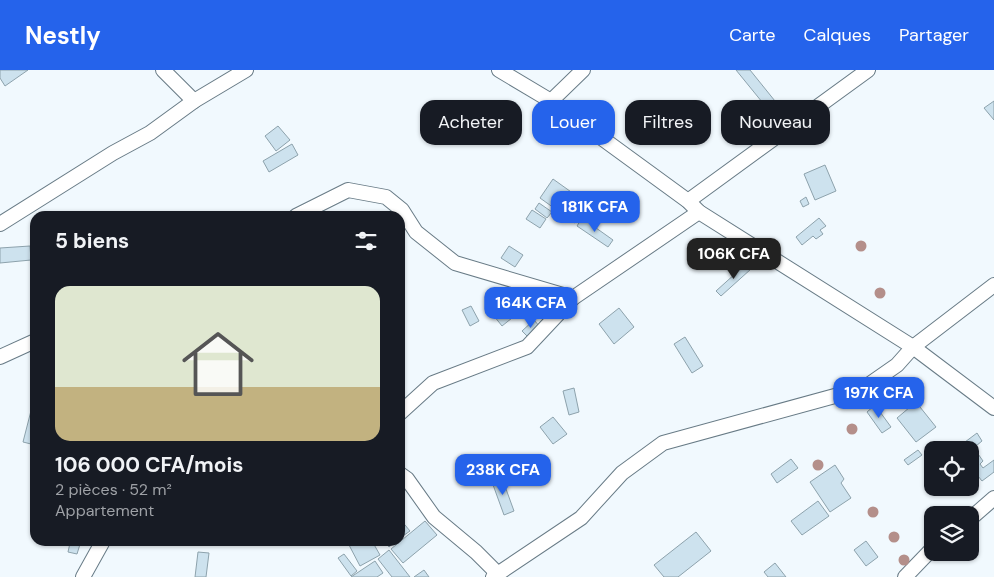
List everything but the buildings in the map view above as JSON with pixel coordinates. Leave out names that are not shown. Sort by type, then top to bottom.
[{"type":"street","points":[[163,70],[194,101]]},
{"type":"street","points":[[0,224],[113,153],[150,133],[194,101],[246,70]]},
{"type":"street","points":[[499,70],[549,100]]},
{"type":"street","points":[[552,100],[583,70]]},
{"type":"street","points":[[688,201],[868,70]]},
{"type":"street","points":[[611,145],[688,201],[699,212],[913,347],[994,408]]},
{"type":"street","points":[[306,211],[348,190],[386,197],[403,211]]},
{"type":"street","points":[[405,409],[434,383],[527,347],[573,298],[699,212]]},
{"type":"street","points":[[405,215],[416,232],[455,263],[573,298]]},
{"type":"street","points":[[405,478],[434,517],[476,552],[495,575],[581,518],[622,473],[663,443],[864,388],[897,365],[913,347],[994,285]]},
{"type":"street","points":[[0,357],[30,343]]},
{"type":"street","points":[[979,511],[994,498]]},
{"type":"street","points":[[83,577],[100,546]]},
{"type":"street","points":[[906,577],[924,558]]}]
